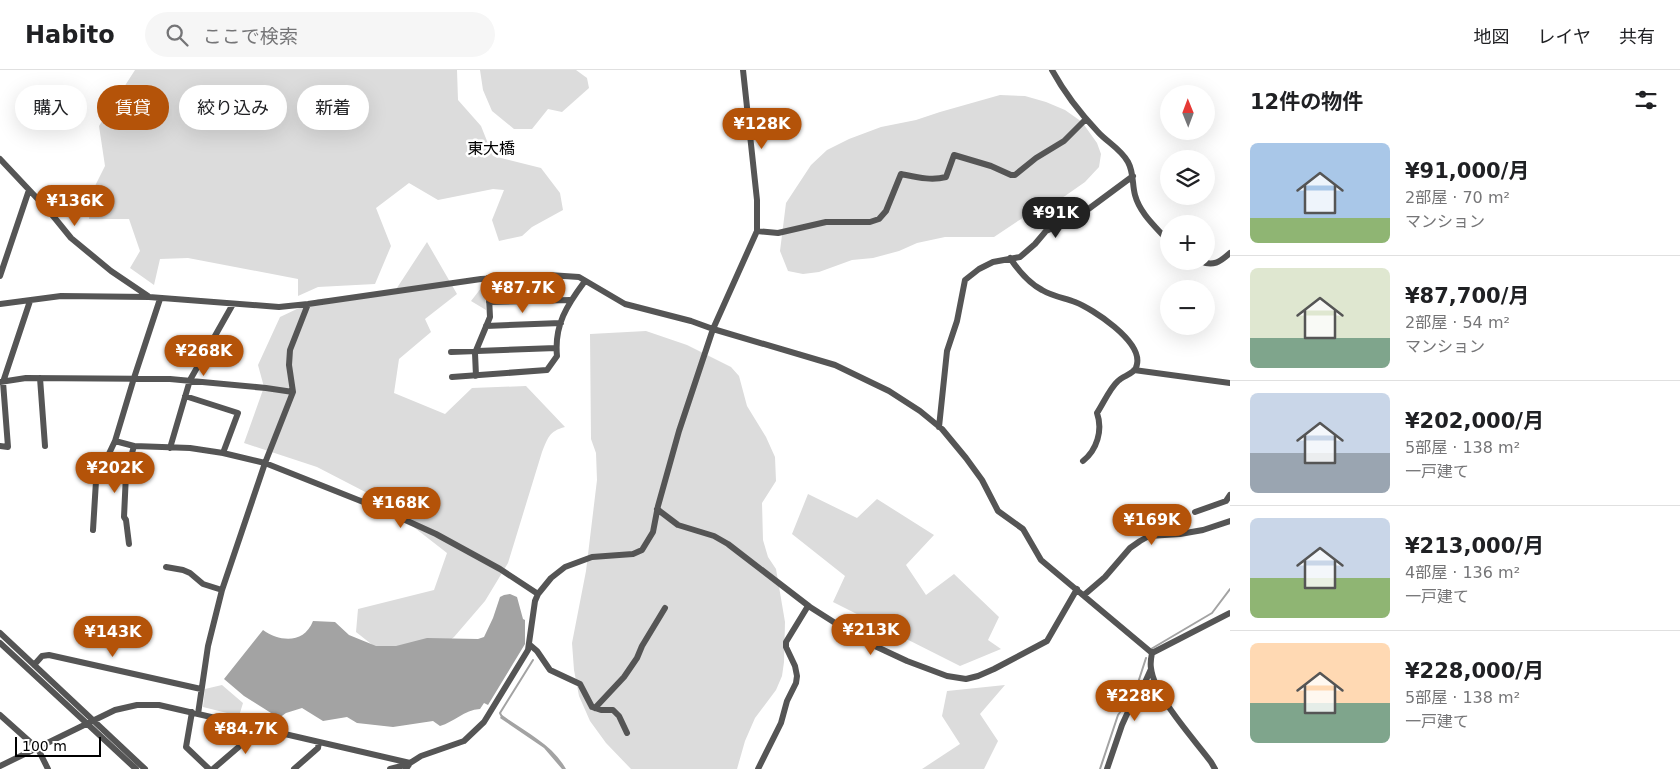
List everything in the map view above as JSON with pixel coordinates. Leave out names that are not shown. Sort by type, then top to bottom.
[{"type":"street","points":[[390,769],[408,766],[421,756],[464,741],[484,722],[526,656],[530,645],[532,616],[538,594],[551,578],[565,567],[592,557],[627,555],[642,550],[653,532],[657,509],[679,431],[713,329],[758,231],[757,200],[744,70]]},
{"type":"street","points":[[1052,70],[1063,90],[1086,120],[1128,162],[1133,176],[1135,195],[1140,208],[1160,231]]},
{"type":"street","points":[[758,231],[778,233],[826,222],[870,222],[879,218],[886,211],[901,174],[929,179],[946,177],[954,156],[991,166],[1015,176],[1036,158],[1064,141],[1086,120]]},
{"type":"street","points":[[0,159],[49,211],[71,238],[111,271],[149,297]]},
{"type":"street","points":[[939,427],[947,351],[957,321],[965,280],[979,269],[993,262],[1020,257],[1046,231],[1079,216],[1133,176]]},
{"type":"street","points":[[0,276],[29,190]]},
{"type":"street","points":[[1215,263],[1230,253]]},
{"type":"street","points":[[1010,258],[1018,270],[1042,290],[1076,302],[1119,329],[1130,342],[1136,355],[1138,364],[1134,370],[1118,380],[1097,413],[1101,424],[1094,450],[1083,461]]},
{"type":"street","points":[[0,304],[61,296],[149,297],[279,307],[488,278],[549,274],[579,277],[624,304],[691,321],[835,365],[888,391],[920,411],[939,427],[982,480],[998,511],[1023,529],[1041,560],[1152,653]]},
{"type":"street","points":[[476,376],[475,354],[490,317],[488,278]]},
{"type":"street","points":[[452,377],[547,370],[557,356],[556,344],[570,300],[585,281]]},
{"type":"street","points":[[93,530],[96,481],[115,441],[160,299]]},
{"type":"street","points":[[489,302],[570,300]]},
{"type":"street","points":[[0,446],[8,447],[2,382],[30,301]]},
{"type":"street","points":[[170,448],[190,380],[233,304]]},
{"type":"street","points":[[209,769],[186,747],[201,689],[210,639],[222,590],[265,463],[293,392],[289,365],[290,350],[308,304]]},
{"type":"street","points":[[486,326],[561,324]]},
{"type":"street","points":[[451,352],[556,348]]},
{"type":"street","points":[[1134,370],[1230,384]]},
{"type":"street","points":[[2,382],[26,378],[134,378],[190,380],[293,392]]},
{"type":"street","points":[[40,378],[45,446]]},
{"type":"street","points":[[185,396],[238,413],[223,453]]},
{"type":"street","points":[[115,441],[134,446],[190,448],[223,453],[265,463],[381,508],[436,534],[500,569],[538,594]]},
{"type":"street","points":[[129,544],[124,517],[126,474],[134,446]]},
{"type":"street","points":[[1195,512],[1226,501],[1230,495]]},
{"type":"street","points":[[657,509],[678,525],[714,536],[728,544],[808,606],[862,640],[907,661],[947,676],[966,679],[978,676],[1048,641],[1077,589]]},
{"type":"street","points":[[1084,595],[1105,577],[1130,548],[1140,541],[1150,536],[1203,530],[1220,526],[1230,521]]},
{"type":"street","points":[[166,567],[183,570],[190,573],[203,584],[222,590]]},
{"type":"street","points":[[758,769],[781,723],[787,701],[796,684],[795,666],[786,647],[786,642],[808,606]]},
{"type":"street","points":[[595,708],[629,671],[665,608]]},
{"type":"street","points":[[1152,653],[1230,612]]},
{"type":"street","points":[[0,633],[136,769]]},
{"type":"street","points":[[0,643],[145,769]]},
{"type":"street","points":[[530,645],[550,670],[580,684],[589,703],[595,708],[613,710],[619,716],[627,733]]},
{"type":"street","points":[[1107,769],[1122,725],[1137,700],[1151,669],[1152,653]]},
{"type":"street","points":[[34,665],[42,656],[49,656],[201,689]]},
{"type":"street","points":[[1151,669],[1158,688],[1167,704],[1215,769]]},
{"type":"street","points":[[0,766],[38,749],[90,721],[121,708],[138,705],[159,705],[319,742],[408,766]]},
{"type":"street","points":[[0,715],[38,749],[48,769]]},
{"type":"street","points":[[213,769],[255,733],[256,727]]},
{"type":"street","points":[[294,769],[318,748],[319,742]]},
{"type":"shaded area","points":[[135,70],[457,70],[458,100],[481,126],[493,156],[541,168],[560,193],[563,210],[532,227],[522,236],[499,241],[492,220],[504,190],[493,189],[438,200],[409,183],[376,208],[391,246],[375,284],[318,287],[298,296],[298,279],[188,258],[160,259],[154,285],[130,268],[140,251],[129,219],[89,219],[90,196],[105,166],[100,130],[169,130],[169,85],[125,85]]},
{"type":"shaded area","points":[[480,70],[576,70],[587,78],[589,88],[562,112],[548,109],[532,129],[514,129],[492,111],[483,90]]},
{"type":"shaded area","points":[[1000,95],[1025,96],[1046,102],[1065,110],[1082,122],[1097,143],[1101,154],[1099,167],[1085,182],[1065,196],[1021,219],[994,237],[945,237],[917,243],[899,251],[873,258],[852,260],[819,272],[803,274],[788,271],[780,251],[786,203],[811,165],[827,150],[881,127],[916,120]]},
{"type":"shaded area","points":[[427,242],[457,294],[425,319],[431,332],[399,359],[394,393],[445,414],[472,388],[526,386],[565,427],[552,433],[544,447],[508,563],[485,601],[454,637],[445,644],[375,647],[356,632],[358,609],[434,590],[447,553],[375,497],[317,467],[244,443],[264,387],[258,365],[280,317],[318,299],[393,294]]},
{"type":"shaded area","points":[[485,283],[486,310],[471,301]]},
{"type":"shaded area","points":[[646,331],[687,345],[731,367],[739,376],[747,406],[766,437],[775,457],[776,481],[762,503],[763,540],[768,557],[776,569],[785,622],[784,662],[782,676],[776,690],[755,718],[745,741],[737,769],[631,769],[606,743],[590,721],[579,696],[574,670],[572,643],[586,571],[597,480],[596,453],[591,439],[590,334]]},
{"type":"shaded area","points":[[808,494],[857,518],[877,499],[934,535],[906,565],[926,595],[954,574],[999,617],[988,640],[1001,649],[960,666],[833,602],[845,576],[792,534]]},
{"type":"shaded area","points":[[510,594],[517,597],[523,619],[525,620],[525,644],[488,705],[484,703],[480,709],[464,714],[440,726],[433,721],[393,727],[357,723],[347,717],[323,721],[302,708],[286,713],[279,718],[244,696],[224,679],[263,630],[277,637],[291,639],[304,634],[313,621],[335,622],[349,635],[376,646],[396,646],[427,638],[478,639],[484,637],[500,597]]},
{"type":"shaded area","points":[[222,685],[243,703],[239,716],[203,707],[205,689]]},
{"type":"shaded area","points":[[1005,685],[980,714],[998,741],[984,769],[922,769],[960,744],[942,716],[947,691]]},
{"type":"shaded area","points":[[502,715],[546,745],[566,769],[562,769],[544,748],[500,718]]},
{"type":"waterway","points":[[1151,649],[1212,613],[1230,589]]},
{"type":"waterway","points":[[1100,769],[1118,715],[1135,692],[1146,658]]},
{"type":"waterway","points":[[502,717],[500,713],[533,660]]},
{"type":"district","name":"東大橋","points":[[491,148]]}]
